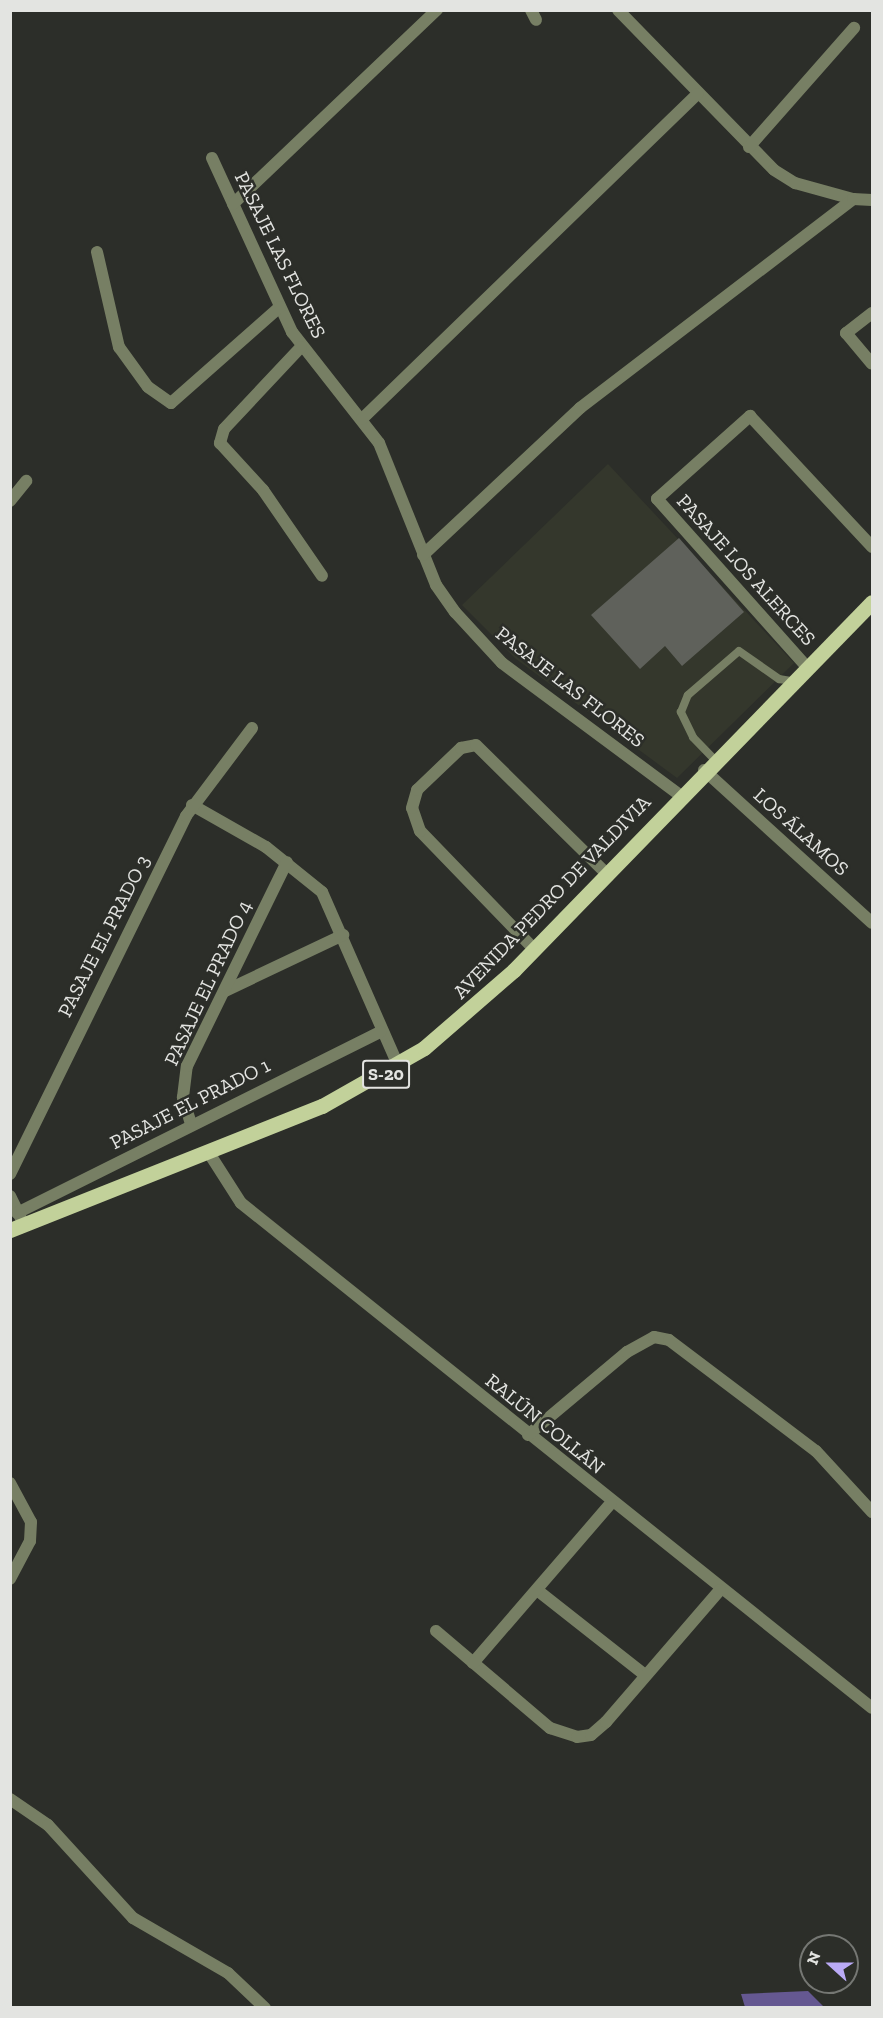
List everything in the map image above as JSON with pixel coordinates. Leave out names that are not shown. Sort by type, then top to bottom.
[{"type":"main road","name":"AVENIDA PEDRO DE VALDIVIA","points":[[18,1223],[209,1153],[399,1066],[473,1009],[534,949],[791,681],[873,602]]},
{"type":"street","points":[[233,204],[436,10]]},
{"type":"street","points":[[618,10],[748,147],[783,177],[853,199],[873,200]]},
{"type":"street","points":[[748,147],[854,28]]},
{"type":"street","points":[[362,419],[697,94]]},
{"type":"street","name":"PASAJE LAS FLORES","points":[[212,158],[280,307],[301,347],[362,419],[386,456],[423,555],[455,612],[502,663],[680,795]]},
{"type":"street","points":[[423,555],[580,408],[853,199]]},
{"type":"street","points":[[98,252],[119,347],[148,387],[171,403],[280,307]]},
{"type":"street","points":[[873,313],[846,333],[873,364]]},
{"type":"street","points":[[301,347],[224,429],[220,443],[262,490],[322,576]]},
{"type":"street","name":"PASAJE LOS ALERCES","points":[[806,666],[657,499],[750,416],[873,547]]},
{"type":"street","points":[[10,501],[26,480]]},
{"type":"street","name":"PASAJE EL PRADO 3","points":[[10,1174],[192,805],[252,728]]},
{"type":"street","points":[[534,949],[424,836],[412,808],[417,790],[460,748],[471,744],[485,750],[606,873]]},
{"type":"street","name":"LOS ÁLAMOS","points":[[709,765],[873,923]]},
{"type":"street","points":[[192,805],[287,862],[322,892],[343,935],[380,1032],[399,1066]]},
{"type":"street","name":"PASAJE EL PRADO 4","points":[[191,1124],[184,1106],[184,1076],[287,862]]},
{"type":"street","points":[[225,991],[343,935]]},
{"type":"street","name":"PASAJE EL PRADO 1","points":[[18,1223],[191,1124],[380,1032]]},
{"type":"street","name":"RALÚN COLLÁN","points":[[209,1153],[241,1203],[611,1503],[873,1708]]},
{"type":"street","points":[[10,1196],[18,1223]]},
{"type":"street","points":[[528,1435],[627,1352],[654,1337],[669,1340],[816,1450],[873,1512]]},
{"type":"street","points":[[10,1483],[31,1522],[30,1540],[10,1579]]},
{"type":"street","points":[[473,1663],[611,1503]]},
{"type":"street","points":[[537,1590],[645,1675]]},
{"type":"street","points":[[436,1631],[566,1736],[591,1735],[720,1590]]},
{"type":"street","points":[[10,1799],[48,1825],[133,1918],[228,1973],[265,2007]]},
{"type":"lane","points":[[709,765],[681,712],[688,695],[739,651],[779,679],[791,681]]},
{"type":"shaded area","points":[[608,464],[794,663],[677,778],[516,659],[462,605]]},
{"type":"shaded area","points":[[799,1991],[799,1994],[811,1994],[824,2007],[745,2007],[741,1994]]},
{"type":"building","points":[[679,538],[744,612],[682,666],[665,646],[640,669],[591,615]]}]
